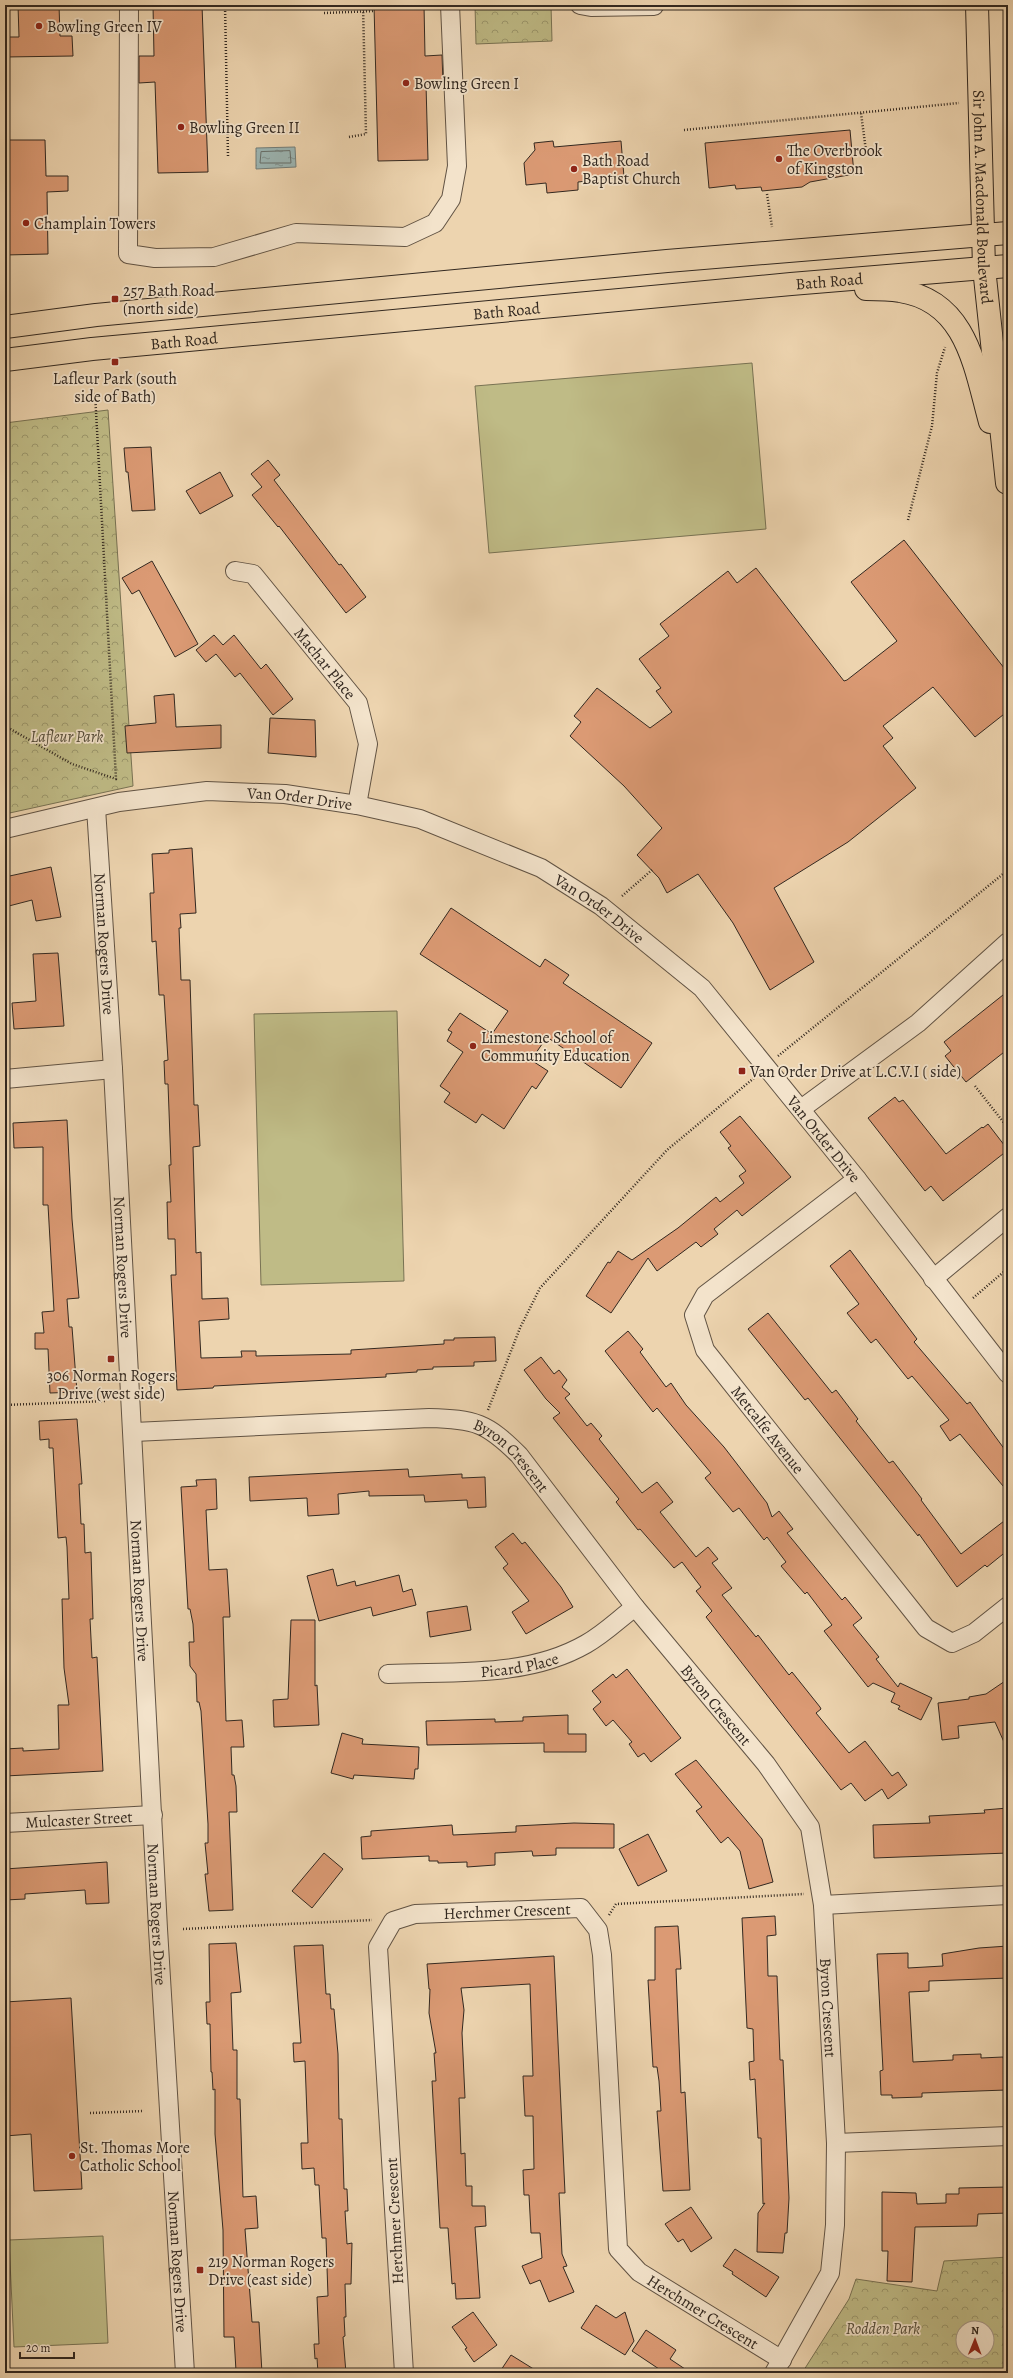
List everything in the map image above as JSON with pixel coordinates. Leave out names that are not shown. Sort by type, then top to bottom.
[{"type":"main road","name":"Sir John A. Macdonald Boulevard","points":[[977,5],[982,236],[984,268],[1007,485]]},
{"type":"main road","name":"Bath Road","points":[[5,327],[96,315],[659,262],[1008,233]]},
{"type":"main road","name":"Bath Road","points":[[5,360],[92,349],[791,284],[1008,266]]},
{"type":"main road","points":[[791,284],[900,291],[922,297],[940,307],[961,329],[973,360],[1007,485]]},
{"type":"street","points":[[129,5],[128,254],[155,258],[214,257],[296,233],[405,237],[435,223],[451,199],[457,166],[450,5]]},
{"type":"street","points":[[580,5],[591,8],[654,6]]},
{"type":"street","name":"Machar Place","points":[[235,571],[253,574],[358,703],[368,744],[357,806]]},
{"type":"street","name":"Van Order Drive","points":[[5,829],[119,802],[207,791],[285,794],[357,806],[420,819],[468,837],[549,873],[601,906],[702,988],[767,1066],[857,1179],[1008,1374]]},
{"type":"street","name":"Norman Rogers Drive","points":[[96,808],[134,1432],[158,1930],[185,2373]]},
{"type":"street","points":[[801,1109],[918,1023],[1008,942]]},
{"type":"street","points":[[5,1079],[113,1069]]},
{"type":"street","name":"Metcalfe Avenue","points":[[857,1179],[705,1295],[694,1315],[705,1350],[926,1628],[952,1643],[974,1633],[1008,1606]]},
{"type":"street","points":[[933,1278],[1008,1217]]},
{"type":"street","name":"Byron Crescent","points":[[134,1432],[430,1418],[461,1419],[482,1425],[499,1435],[519,1455],[635,1607],[766,1764],[810,1827],[823,1899],[836,2143],[836,2225],[830,2273],[778,2366]]},
{"type":"street","name":"Picard Place","points":[[388,1674],[509,1670],[552,1659],[586,1644],[635,1607]]},
{"type":"street","name":"Mulcaster Street","points":[[5,1823],[153,1815]]},
{"type":"street","points":[[823,1899],[1008,1895]]},
{"type":"street","name":"Herchmer Crescent","points":[[404,2373],[378,1947],[393,1921],[415,1914],[581,1908],[598,1930],[603,1963],[618,2249],[639,2272],[778,2366]]},
{"type":"street","points":[[836,2143],[1008,2136]]},
{"type":"path","points":[[225,5],[228,156]]},
{"type":"path","points":[[349,137],[366,134],[362,5]]},
{"type":"path","points":[[324,12],[374,11]]},
{"type":"path","points":[[684,130],[959,103]]},
{"type":"path","points":[[855,152],[866,150],[861,113]]},
{"type":"path","points":[[767,194],[772,227]]},
{"type":"path","points":[[908,520],[932,426],[936,372],[946,342]]},
{"type":"path","points":[[5,726],[72,764],[116,780],[95,393]]},
{"type":"path","points":[[622,896],[652,870]]},
{"type":"path","points":[[482,1425],[520,1328],[540,1288],[667,1150],[748,1084],[767,1066],[1008,870]]},
{"type":"path","points":[[974,1086],[1008,1128]]},
{"type":"path","points":[[973,1298],[1006,1270]]},
{"type":"path","points":[[5,1405],[106,1400]]},
{"type":"path","points":[[598,1930],[616,1904],[823,1899]]},
{"type":"path","points":[[183,1929],[350,1921],[393,1921]]},
{"type":"path","points":[[90,2113],[144,2111]]},
{"type":"path","points":[[5,2226],[5,2233]]},
{"type":"path","points":[[5,2316],[8,2324],[5,2330]]},
{"type":"green space","points":[[475,5],[551,5],[552,41],[476,44]]},
{"type":"green space","points":[[752,363],[766,529],[489,553],[475,386]]},
{"type":"green space","name":"Lafleur Park","points":[[108,410],[133,786],[5,814],[5,423]]},
{"type":"green space","points":[[397,1011],[404,1281],[261,1285],[254,1014]]},
{"type":"green space","points":[[103,2236],[108,2343],[14,2347],[9,2240]]},
{"type":"green space","name":"Rodden Park","points":[[1008,2257],[1008,2373],[802,2373],[849,2299],[856,2279],[937,2291],[944,2261]]},
{"type":"water","points":[[295,147],[296,167],[256,169],[256,148]]},
{"type":"building","name":"Bowling Green IV","points":[[18,5],[59,5],[60,36],[72,36],[73,56],[5,57],[5,37],[19,37]]},
{"type":"building","name":"Bowling Green II","points":[[153,5],[202,5],[208,172],[158,173],[155,82],[139,83],[139,56],[154,56]]},
{"type":"building","name":"Bowling Green I","points":[[374,5],[424,5],[425,56],[442,55],[443,83],[426,84],[428,160],[378,161]]},
{"type":"building","name":"The Overbrook of Kingston","points":[[850,130],[854,174],[810,182],[802,187],[762,191],[761,187],[736,189],[735,185],[709,188],[705,143]]},
{"type":"building","name":"Champlain Towers","points":[[5,140],[45,140],[46,176],[68,176],[68,191],[47,192],[48,254],[5,255]]},
{"type":"building","name":"Bath Road Baptist Church","points":[[553,141],[554,147],[621,141],[624,177],[578,182],[578,190],[547,193],[546,183],[526,185],[524,163],[535,150],[534,143]]},
{"type":"building","points":[[151,447],[155,510],[132,511],[124,448]]},
{"type":"building","points":[[268,460],[280,475],[274,480],[339,565],[341,564],[366,597],[346,613],[279,526],[278,527],[252,495],[262,487],[251,474]]},
{"type":"building","points":[[220,472],[233,496],[200,514],[186,491]]},
{"type":"building","points":[[904,540],[1008,673],[1008,711],[975,737],[933,687],[883,726],[893,738],[883,746],[916,788],[848,842],[774,888],[814,962],[770,990],[733,923],[698,874],[667,893],[659,878],[637,855],[662,828],[624,786],[570,736],[581,722],[574,716],[597,688],[650,728],[672,712],[656,691],[661,688],[639,659],[669,636],[660,624],[728,571],[737,583],[756,568],[844,681],[847,680],[897,641],[851,582]]},
{"type":"building","points":[[152,561],[198,644],[175,657],[139,590],[132,594],[122,578]]},
{"type":"building","points":[[214,635],[223,645],[234,635],[261,669],[266,664],[293,699],[273,715],[240,673],[235,677],[216,654],[206,662],[196,650]]},
{"type":"building","points":[[174,694],[176,727],[221,725],[221,748],[127,753],[125,726],[156,723],[154,696]]},
{"type":"building","points":[[270,718],[315,720],[316,757],[268,753]]},
{"type":"building","points":[[192,848],[196,913],[180,914],[181,928],[179,928],[181,980],[190,980],[194,1105],[198,1105],[200,1146],[193,1147],[196,1253],[201,1252],[202,1299],[228,1298],[229,1319],[199,1321],[201,1358],[242,1357],[241,1351],[256,1351],[256,1356],[351,1354],[351,1350],[444,1344],[444,1340],[454,1340],[454,1338],[495,1337],[496,1361],[474,1362],[474,1366],[433,1367],[433,1369],[417,1370],[417,1372],[386,1374],[386,1377],[214,1386],[213,1388],[177,1390],[171,1275],[176,1275],[175,1239],[168,1239],[167,1202],[171,1202],[169,1165],[171,1165],[168,1084],[165,1084],[164,1061],[168,1060],[164,995],[159,995],[156,941],[152,942],[150,893],[154,893],[152,854],[169,853],[169,850]]},
{"type":"building","points":[[51,867],[61,917],[36,921],[32,900],[5,907],[5,877]]},
{"type":"building","points":[[451,908],[540,967],[545,959],[569,975],[563,983],[652,1043],[621,1088],[547,1037],[531,1060],[548,1071],[536,1089],[532,1086],[504,1129],[482,1114],[476,1123],[444,1102],[450,1093],[440,1086],[463,1052],[447,1041],[452,1032],[448,1030],[460,1013],[492,1034],[508,1011],[420,954]]},
{"type":"building","points":[[58,953],[64,1026],[14,1029],[12,1003],[36,1001],[33,954]]},
{"type":"building","points":[[1008,991],[1008,1049],[966,1082],[945,1056],[951,1051],[944,1042]]},
{"type":"building","points":[[895,1097],[899,1102],[903,1100],[946,1154],[988,1124],[1008,1150],[943,1201],[931,1186],[925,1191],[868,1118]]},
{"type":"building","points":[[740,1116],[791,1177],[742,1216],[737,1210],[714,1229],[718,1234],[701,1247],[696,1242],[657,1271],[648,1258],[611,1313],[586,1296],[608,1262],[610,1263],[618,1251],[632,1260],[678,1228],[716,1197],[720,1202],[744,1183],[739,1176],[746,1171],[728,1148],[731,1146],[720,1132]]},
{"type":"building","points":[[67,1120],[72,1219],[79,1298],[67,1299],[69,1327],[72,1327],[77,1392],[50,1393],[48,1349],[35,1349],[35,1333],[44,1333],[42,1312],[54,1311],[48,1205],[43,1205],[43,1147],[14,1148],[13,1123]]},
{"type":"building","points":[[850,1250],[917,1339],[914,1342],[967,1404],[970,1402],[1008,1454],[1008,1492],[960,1434],[950,1441],[940,1426],[949,1420],[912,1376],[908,1379],[876,1339],[871,1343],[847,1313],[859,1304],[830,1266]]},
{"type":"building","points":[[768,1313],[832,1393],[836,1390],[858,1419],[856,1421],[889,1463],[893,1461],[961,1554],[1008,1518],[1008,1550],[987,1567],[985,1565],[957,1587],[919,1534],[918,1536],[808,1398],[805,1400],[748,1329]]},
{"type":"building","points":[[628,1331],[643,1349],[640,1352],[666,1387],[671,1383],[686,1405],[724,1447],[767,1503],[772,1517],[779,1511],[793,1529],[787,1533],[842,1600],[845,1597],[862,1618],[853,1625],[879,1657],[876,1659],[898,1687],[900,1683],[932,1698],[921,1720],[898,1709],[900,1706],[891,1702],[895,1693],[873,1683],[868,1687],[824,1631],[832,1625],[807,1592],[805,1594],[781,1566],[786,1562],[767,1537],[764,1540],[739,1508],[733,1512],[705,1478],[711,1473],[657,1408],[653,1412],[605,1351]]},
{"type":"building","points":[[541,1357],[554,1374],[559,1370],[567,1380],[562,1387],[570,1394],[565,1398],[587,1426],[591,1423],[602,1436],[599,1439],[642,1493],[657,1482],[673,1502],[660,1512],[696,1557],[708,1547],[718,1559],[712,1563],[732,1588],[722,1595],[756,1637],[758,1635],[789,1675],[792,1672],[820,1707],[821,1709],[816,1713],[849,1753],[865,1741],[892,1776],[898,1772],[907,1785],[888,1799],[882,1789],[865,1801],[851,1783],[841,1790],[706,1617],[712,1611],[696,1591],[701,1587],[682,1562],[674,1568],[640,1529],[638,1530],[616,1502],[619,1499],[553,1418],[560,1413],[546,1399],[524,1370]]},
{"type":"building","points":[[77,1419],[82,1484],[79,1484],[81,1524],[84,1524],[85,1553],[91,1552],[93,1619],[90,1619],[92,1658],[97,1657],[103,1771],[5,1776],[5,1749],[23,1748],[23,1751],[59,1749],[58,1705],[69,1705],[64,1668],[62,1599],[69,1599],[66,1537],[58,1538],[53,1448],[49,1448],[49,1439],[40,1440],[39,1421]]},
{"type":"building","points":[[408,1469],[409,1477],[462,1474],[462,1478],[485,1477],[486,1507],[468,1508],[467,1500],[425,1502],[424,1495],[369,1496],[369,1491],[338,1494],[339,1514],[308,1516],[307,1498],[250,1501],[249,1477]]},
{"type":"building","points":[[216,1479],[217,1509],[206,1510],[209,1570],[227,1569],[230,1617],[223,1617],[226,1721],[242,1720],[244,1747],[231,1747],[232,1775],[234,1775],[236,1786],[237,1812],[229,1812],[233,1910],[209,1911],[205,1874],[208,1874],[205,1843],[208,1843],[208,1824],[201,1711],[199,1702],[197,1702],[196,1674],[190,1666],[189,1642],[194,1642],[193,1624],[190,1609],[188,1609],[181,1487],[197,1486],[196,1480]]},
{"type":"building","points":[[513,1533],[522,1544],[525,1542],[561,1587],[573,1607],[526,1634],[512,1612],[529,1601],[503,1568],[508,1564],[495,1547]]},
{"type":"building","points":[[333,1569],[337,1586],[355,1581],[356,1586],[399,1575],[403,1592],[412,1589],[416,1605],[373,1616],[371,1607],[319,1621],[307,1576]]},
{"type":"building","points":[[467,1606],[471,1630],[430,1637],[427,1612]]},
{"type":"building","points":[[291,1620],[315,1620],[315,1686],[317,1685],[319,1725],[274,1727],[273,1700],[288,1699]]},
{"type":"building","points":[[627,1669],[681,1738],[651,1762],[644,1753],[638,1757],[629,1744],[632,1742],[613,1720],[606,1726],[593,1709],[601,1702],[592,1691],[613,1674],[616,1678]]},
{"type":"building","points":[[1008,1679],[1008,1751],[995,1722],[958,1726],[959,1738],[942,1740],[938,1703],[969,1699],[969,1697],[986,1694]]},
{"type":"building","points":[[568,1715],[568,1734],[586,1734],[586,1752],[544,1752],[544,1743],[427,1745],[426,1721],[495,1719],[495,1722],[523,1721],[523,1717]]},
{"type":"building","points":[[342,1733],[363,1739],[362,1744],[419,1747],[418,1769],[415,1769],[414,1779],[354,1775],[353,1779],[331,1773]]},
{"type":"building","points":[[696,1760],[762,1839],[773,1882],[749,1889],[740,1851],[728,1837],[721,1843],[696,1811],[702,1807],[675,1774]]},
{"type":"building","points":[[1008,1808],[1008,1853],[874,1858],[873,1825],[930,1823],[929,1816],[985,1813],[984,1810]]},
{"type":"building","points":[[574,1823],[614,1824],[614,1848],[556,1848],[556,1855],[533,1856],[532,1851],[495,1853],[495,1865],[467,1867],[467,1862],[438,1863],[438,1861],[429,1861],[429,1856],[362,1859],[361,1837],[371,1836],[371,1831],[452,1825],[453,1835],[516,1832],[516,1826]]},
{"type":"building","points":[[648,1834],[667,1871],[638,1886],[619,1849]]},
{"type":"building","points":[[324,1853],[343,1869],[312,1908],[292,1891]]},
{"type":"building","points":[[107,1862],[109,1903],[86,1904],[85,1890],[25,1894],[25,1899],[5,1900],[5,1869]]},
{"type":"building","points":[[775,1916],[776,1935],[767,1936],[768,1976],[777,1976],[780,2060],[783,2060],[789,2198],[787,2233],[785,2233],[783,2253],[757,2252],[758,2213],[765,2203],[763,2204],[761,2138],[758,2138],[755,2079],[750,2080],[749,2062],[754,2061],[753,2029],[747,2028],[742,1918]]},
{"type":"building","points":[[678,1926],[681,1969],[676,1969],[681,2093],[685,2092],[690,2190],[663,2191],[657,2111],[661,2111],[659,2081],[657,2067],[653,2067],[648,1980],[655,1980],[655,1927]]},
{"type":"building","points":[[236,1943],[241,1992],[231,1993],[233,2050],[237,2050],[237,2099],[240,2099],[243,2197],[256,2196],[258,2228],[245,2229],[252,2322],[259,2322],[262,2373],[236,2371],[234,2337],[224,2337],[223,2230],[215,2134],[215,2089],[213,2090],[210,2024],[207,2024],[206,2002],[210,2002],[209,1944]]},
{"type":"building","points":[[323,1945],[326,1994],[330,1994],[331,2009],[334,2009],[338,2054],[339,2119],[342,2119],[344,2189],[347,2189],[348,2211],[345,2211],[347,2244],[352,2243],[351,2284],[345,2284],[346,2317],[344,2317],[345,2336],[343,2337],[346,2373],[318,2373],[317,2358],[315,2359],[314,2344],[319,2344],[317,2297],[328,2296],[326,2238],[322,2238],[319,2185],[315,2185],[314,2168],[302,2169],[301,2143],[308,2143],[305,2061],[294,2062],[293,2043],[301,2043],[294,1946]]},
{"type":"building","points":[[1008,1946],[1008,1978],[929,1981],[929,1991],[909,1992],[913,2062],[953,2060],[953,2055],[981,2054],[981,2058],[1003,2057],[1004,2061],[1008,2061],[1008,2087],[1005,2087],[1006,2090],[922,2093],[922,2097],[892,2098],[892,2095],[881,2095],[880,2071],[883,2070],[877,1954],[908,1953],[908,1968],[943,1966],[942,1954],[979,1948]]},
{"type":"building","points":[[554,1956],[565,2193],[559,2193],[562,2254],[567,2266],[563,2267],[574,2292],[549,2302],[540,2280],[530,2284],[522,2266],[542,2258],[540,2233],[531,2233],[529,2195],[524,2195],[523,2170],[534,2169],[533,2116],[525,2116],[523,2076],[533,2076],[530,1984],[461,1988],[464,2010],[462,2033],[465,2098],[459,2098],[461,2154],[465,2153],[466,2186],[472,2186],[472,2206],[485,2206],[486,2226],[475,2227],[480,2298],[456,2299],[455,2283],[452,2284],[448,2228],[440,2228],[432,2081],[436,2081],[434,2053],[436,2053],[429,2013],[430,1989],[427,1964]]},
{"type":"building","points":[[71,1998],[82,2189],[34,2191],[31,2134],[5,2136],[5,2002]]},
{"type":"building","points":[[1008,2187],[1008,2213],[978,2214],[977,2226],[915,2227],[912,2282],[887,2281],[888,2251],[882,2251],[882,2192],[916,2193],[917,2204],[946,2203],[946,2194],[959,2194],[959,2188]]},
{"type":"building","points":[[691,2207],[712,2238],[691,2252],[683,2239],[678,2242],[665,2224]]},
{"type":"building","points":[[735,2249],[779,2277],[766,2297],[732,2274],[733,2272],[723,2266]]},
{"type":"building","points":[[596,2305],[616,2318],[625,2312],[634,2341],[625,2355],[581,2328]]},
{"type":"building","points":[[473,2312],[497,2345],[474,2362],[465,2349],[467,2348],[452,2327]]},
{"type":"building","points":[[646,2330],[676,2350],[670,2359],[691,2373],[665,2373],[632,2351]]},
{"type":"building","points":[[511,2355],[540,2373],[499,2373]]},
{"type":"place","name":"Bowling Green IV","points":[[39,26]]},
{"type":"place","name":"Bowling Green I","points":[[406,83]]},
{"type":"place","name":"Bowling Green II","points":[[181,127]]},
{"type":"place","name":"The Overbrook of Kingston","points":[[779,159]]},
{"type":"place","name":"Bath Road Baptist Church","points":[[574,169]]},
{"type":"place","name":"Champlain Towers","points":[[26,223]]},
{"type":"place","name":"257 Bath Road (north side)","points":[[115,299]]},
{"type":"place","name":"Lafleur Park (south side of Bath)","points":[[115,362]]},
{"type":"place","name":"Limestone School of Community Education","points":[[473,1046]]},
{"type":"place","name":"Van Order Drive at L.C.V.I ( side)","points":[[742,1071]]},
{"type":"place","name":"306 Norman Rogers Drive (west side)","points":[[111,1359]]},
{"type":"place","name":"St. Thomas More Catholic School","points":[[72,2156]]},
{"type":"place","name":"219 Norman Rogers Drive (east side)","points":[[200,2270]]}]
